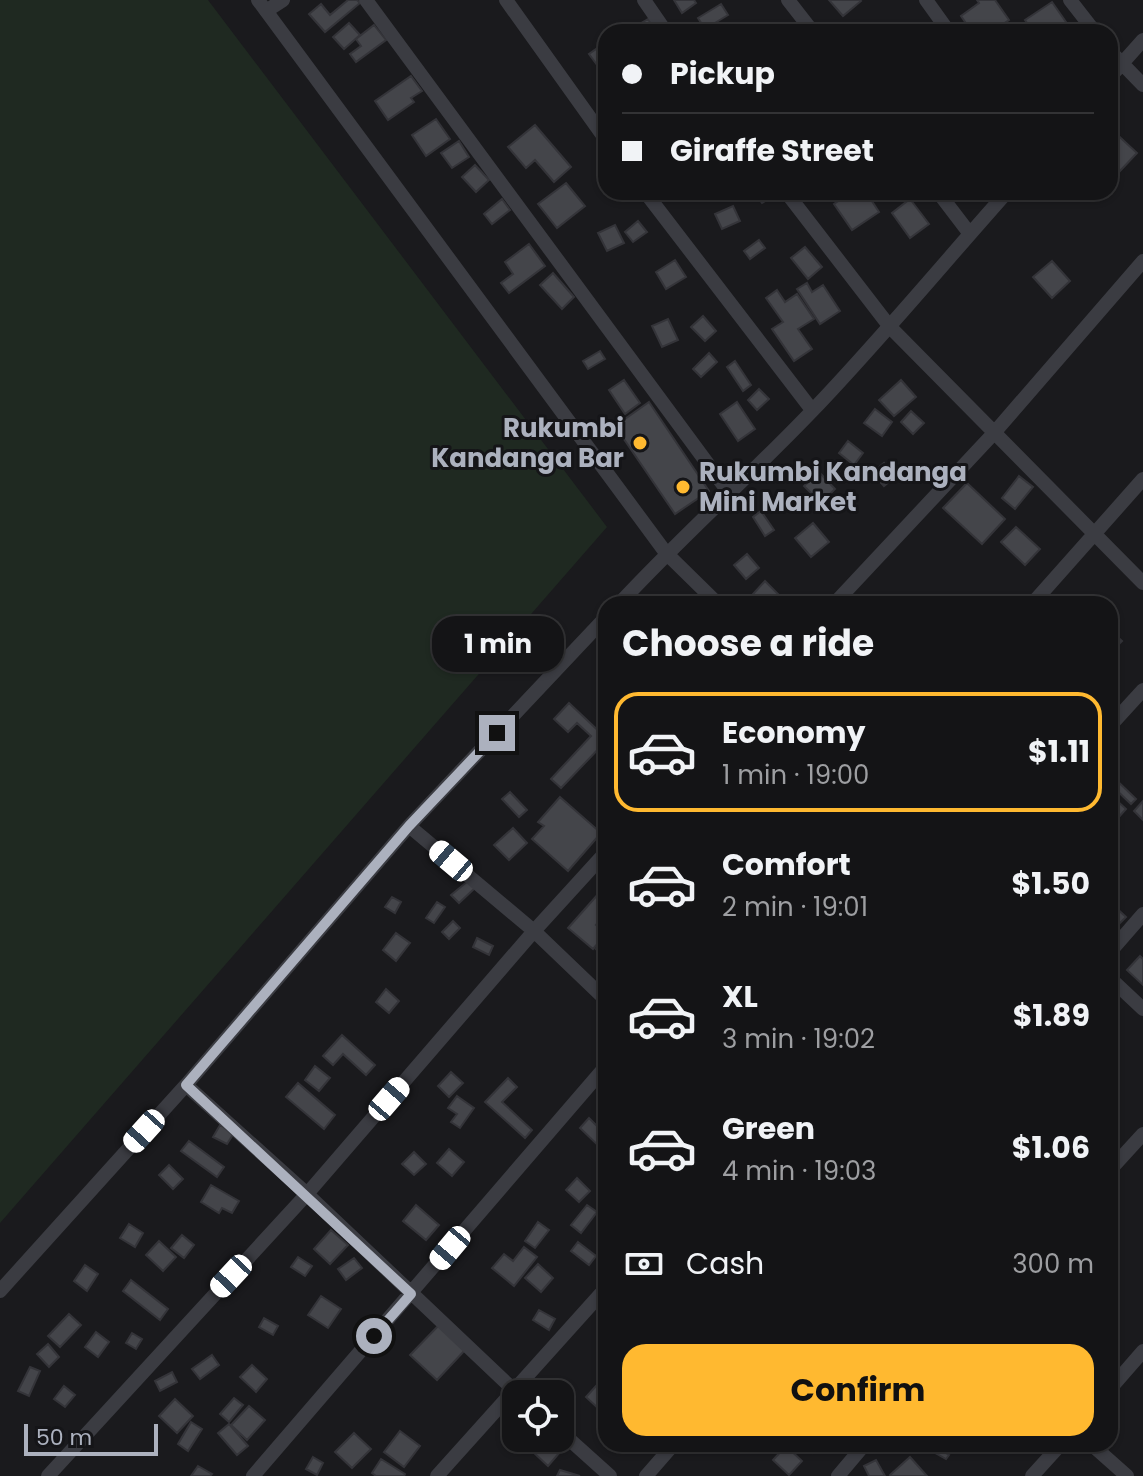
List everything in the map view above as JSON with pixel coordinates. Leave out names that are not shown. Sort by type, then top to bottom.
[{"type":"street","points":[[283,0],[262,5],[666,553],[710,596]]},
{"type":"street","points":[[366,0],[730,494]]},
{"type":"street","points":[[506,0],[598,129]]},
{"type":"street","points":[[644,0],[660,24]]},
{"type":"street","points":[[788,0],[807,24]]},
{"type":"street","points":[[926,0],[943,24]]},
{"type":"street","points":[[1070,0],[1089,24]]},
{"type":"street","points":[[1118,68],[1143,40]]},
{"type":"street","points":[[1118,61],[1143,85]]},
{"type":"street","points":[[651,200],[812,410]]},
{"type":"street","points":[[792,200],[890,327],[1143,583]]},
{"type":"street","points":[[944,200],[970,234]]},
{"type":"street","points":[[626,596],[812,410],[890,327],[1000,200]]},
{"type":"street","points":[[841,596],[994,433],[1143,261]]},
{"type":"street","points":[[1039,596],[1143,479]]},
{"type":"street","points":[[0,1291],[186,1085],[409,826],[598,625]]},
{"type":"street","points":[[1118,717],[1143,690]]},
{"type":"street","points":[[409,826],[534,931],[598,992]]},
{"type":"street","points":[[48,1476],[307,1194],[598,861]]},
{"type":"street","points":[[1118,943],[1143,914]]},
{"type":"street","points":[[1118,986],[1143,1009]]},
{"type":"street","points":[[253,1476],[598,1075]]},
{"type":"street","points":[[186,1085],[307,1194],[503,1380]]},
{"type":"street","points":[[1118,1161],[1143,1134]]},
{"type":"street","points":[[526,1380],[598,1297]]},
{"type":"street","points":[[1118,1380],[1143,1351]]},
{"type":"street","points":[[437,1476],[502,1407]]},
{"type":"street","points":[[574,1444],[610,1476]]},
{"type":"street","points":[[646,1476],[667,1452]]},
{"type":"street","points":[[838,1476],[858,1452]]},
{"type":"street","points":[[1032,1476],[1054,1452]]},
{"type":"street","points":[[1100,1452],[1127,1476]]},
{"type":"shaded area","points":[[0,0],[208,0],[607,527],[0,1223]]},
{"type":"building","points":[[348,0],[360,3],[325,32],[309,14],[321,4],[330,15]]},
{"type":"building","points":[[674,0],[694,0],[696,3],[682,13]]},
{"type":"building","points":[[829,0],[860,0],[861,1],[843,16]]},
{"type":"building","points":[[977,0],[995,0],[1009,20],[1003,24],[966,24],[961,16],[979,3]]},
{"type":"building","points":[[1052,2],[1067,24],[1028,24],[1025,20]]},
{"type":"building","points":[[721,4],[728,15],[713,24],[702,24],[698,18]]},
{"type":"building","points":[[349,23],[360,35],[344,49],[333,37]]},
{"type":"building","points":[[374,25],[386,40],[356,62],[350,54],[361,46],[356,39]]},
{"type":"building","points":[[598,48],[598,66],[589,54]]},
{"type":"building","points":[[411,76],[422,91],[411,98],[414,102],[388,120],[375,101]]},
{"type":"building","points":[[436,119],[450,139],[426,156],[412,135]]},
{"type":"building","points":[[535,125],[571,167],[554,182],[535,160],[526,168],[508,147]]},
{"type":"building","points":[[1118,135],[1137,153],[1118,171]]},
{"type":"building","points":[[459,141],[469,157],[452,168],[441,153]]},
{"type":"building","points":[[475,165],[489,180],[476,192],[462,177]]},
{"type":"building","points":[[566,183],[585,206],[557,228],[538,204]]},
{"type":"building","points":[[502,199],[510,210],[492,224],[484,214]]},
{"type":"building","points":[[840,200],[871,200],[879,212],[852,230],[834,204]]},
{"type":"building","points":[[911,200],[929,224],[910,238],[892,213]]},
{"type":"building","points":[[733,206],[740,221],[722,229],[715,214]]},
{"type":"building","points":[[638,221],[647,232],[633,242],[625,232]]},
{"type":"building","points":[[615,225],[624,243],[607,251],[598,233]]},
{"type":"building","points":[[759,240],[765,248],[750,259],[744,251]]},
{"type":"building","points":[[529,244],[545,266],[509,293],[501,283],[513,274],[505,262]]},
{"type":"building","points":[[805,247],[822,267],[808,279],[791,258]]},
{"type":"building","points":[[675,260],[686,277],[666,289],[656,272]]},
{"type":"building","points":[[1052,261],[1070,281],[1052,298],[1033,277]]},
{"type":"building","points":[[553,273],[574,297],[562,309],[540,285]]},
{"type":"building","points":[[807,283],[812,292],[823,285],[840,311],[820,324],[797,289]]},
{"type":"building","points":[[777,290],[785,302],[797,294],[814,319],[798,329],[812,349],[794,361],[772,329],[783,322],[766,298]]},
{"type":"building","points":[[703,316],[716,331],[705,341],[691,327]]},
{"type":"building","points":[[668,319],[678,340],[662,347],[652,326]]},
{"type":"building","points":[[600,351],[605,359],[588,369],[583,361]]},
{"type":"building","points":[[709,353],[717,362],[701,377],[693,369]]},
{"type":"building","points":[[735,361],[751,385],[743,391],[727,367]]},
{"type":"building","points":[[624,380],[640,403],[625,414],[609,390]]},
{"type":"building","points":[[901,380],[916,397],[894,416],[879,400]]},
{"type":"building","points":[[759,389],[769,399],[757,410],[748,400]]},
{"type":"building","points":[[649,402],[709,491],[675,514],[615,426]]},
{"type":"building","points":[[737,402],[755,429],[738,441],[720,414]]},
{"type":"building","points":[[875,409],[892,422],[882,436],[864,423]]},
{"type":"building","points":[[911,411],[924,423],[913,434],[901,422]]},
{"type":"building","points":[[848,441],[863,453],[854,465],[839,453]]},
{"type":"building","points":[[884,463],[896,476],[884,486],[872,473]]},
{"type":"building","points":[[819,472],[835,489],[821,503],[804,486]]},
{"type":"building","points":[[1019,476],[1033,487],[1015,509],[1002,498]]},
{"type":"building","points":[[967,483],[1005,519],[982,544],[943,508]]},
{"type":"building","points":[[761,511],[774,530],[765,536],[753,517]]},
{"type":"building","points":[[813,523],[829,542],[811,557],[795,538]]},
{"type":"building","points":[[1016,527],[1040,549],[1025,565],[1001,542]]},
{"type":"building","points":[[747,554],[759,568],[746,579],[734,565]]},
{"type":"building","points":[[765,581],[779,595],[778,596],[751,596]]},
{"type":"building","points":[[569,703],[598,730],[598,749],[561,788],[551,779],[591,736],[577,723],[568,732],[554,719]]},
{"type":"building","points":[[1118,782],[1136,799],[1131,804],[1118,792]]},
{"type":"building","points":[[510,792],[527,810],[519,817],[502,799]]},
{"type":"building","points":[[560,797],[598,830],[598,836],[568,871],[532,839],[544,826],[538,822]]},
{"type":"building","points":[[1143,801],[1143,820],[1134,811]]},
{"type":"building","points":[[1118,802],[1126,809],[1118,818]]},
{"type":"building","points":[[513,828],[527,843],[509,860],[494,845]]},
{"type":"building","points":[[468,881],[475,888],[459,903],[451,895]]},
{"type":"building","points":[[598,894],[598,943],[593,949],[568,928]]},
{"type":"building","points":[[392,897],[401,902],[395,913],[385,907]]},
{"type":"building","points":[[437,902],[445,907],[434,923],[426,918]]},
{"type":"building","points":[[1118,910],[1126,917],[1118,925]]},
{"type":"building","points":[[453,921],[460,928],[449,939],[442,932]]},
{"type":"building","points":[[396,933],[410,943],[396,961],[383,950]]},
{"type":"building","points":[[477,938],[493,946],[489,955],[473,947]]},
{"type":"building","points":[[1140,956],[1143,959],[1143,985],[1127,970]]},
{"type":"building","points":[[386,989],[399,1001],[389,1013],[376,1002]]},
{"type":"building","points":[[342,1035],[375,1065],[366,1075],[343,1054],[333,1065],[323,1056]]},
{"type":"building","points":[[315,1066],[330,1078],[319,1091],[305,1080]]},
{"type":"building","points":[[451,1072],[463,1083],[449,1097],[438,1086]]},
{"type":"building","points":[[508,1078],[517,1087],[502,1102],[532,1130],[525,1138],[485,1102]]},
{"type":"building","points":[[298,1083],[335,1115],[324,1129],[286,1097]]},
{"type":"building","points":[[457,1096],[474,1108],[460,1128],[451,1122],[457,1114],[448,1108]]},
{"type":"building","points":[[589,1118],[598,1127],[598,1145],[580,1128]]},
{"type":"building","points":[[220,1125],[234,1133],[227,1144],[213,1137]]},
{"type":"building","points":[[189,1141],[224,1167],[217,1177],[181,1151]]},
{"type":"building","points":[[449,1149],[464,1162],[452,1176],[437,1163]]},
{"type":"building","points":[[414,1152],[426,1164],[414,1175],[402,1164]]},
{"type":"building","points":[[169,1165],[183,1179],[173,1189],[159,1175]]},
{"type":"building","points":[[577,1178],[590,1191],[579,1202],[566,1190]]},
{"type":"building","points":[[211,1185],[239,1201],[232,1213],[222,1208],[219,1213],[201,1202]]},
{"type":"building","points":[[416,1205],[439,1225],[426,1240],[403,1221]]},
{"type":"building","points":[[587,1205],[597,1212],[581,1233],[571,1225]]},
{"type":"building","points":[[538,1222],[549,1230],[535,1248],[525,1241]]},
{"type":"building","points":[[129,1224],[143,1233],[135,1247],[120,1238]]},
{"type":"building","points":[[331,1230],[348,1245],[330,1264],[314,1249]]},
{"type":"building","points":[[182,1235],[194,1245],[184,1258],[171,1248]]},
{"type":"building","points":[[159,1241],[176,1257],[163,1271],[146,1255]]},
{"type":"building","points":[[578,1242],[596,1256],[589,1265],[571,1251]]},
{"type":"building","points":[[524,1247],[537,1257],[514,1286],[492,1268],[504,1254],[513,1261]]},
{"type":"building","points":[[298,1257],[312,1266],[305,1276],[291,1267]]},
{"type":"building","points":[[354,1258],[362,1268],[346,1280],[338,1269]]},
{"type":"building","points":[[538,1264],[553,1278],[541,1292],[525,1278]]},
{"type":"building","points":[[85,1265],[98,1274],[87,1291],[74,1281]]},
{"type":"building","points":[[131,1280],[168,1309],[160,1320],[123,1291]]},
{"type":"building","points":[[321,1296],[341,1309],[328,1328],[308,1315]]},
{"type":"building","points":[[539,1310],[555,1319],[549,1330],[533,1320]]},
{"type":"building","points":[[69,1314],[81,1325],[60,1347],[48,1336]]},
{"type":"building","points":[[264,1318],[278,1326],[273,1335],[259,1327]]},
{"type":"building","points":[[440,1324],[466,1349],[437,1380],[410,1355]]},
{"type":"building","points":[[96,1332],[109,1342],[98,1357],[85,1347]]},
{"type":"building","points":[[132,1333],[142,1339],[136,1349],[126,1343]]},
{"type":"building","points":[[48,1344],[59,1357],[49,1367],[37,1354]]},
{"type":"building","points":[[212,1355],[219,1365],[200,1379],[192,1369]]},
{"type":"building","points":[[252,1365],[267,1379],[256,1392],[240,1377]]},
{"type":"building","points":[[30,1367],[40,1371],[29,1396],[18,1391]]},
{"type":"building","points":[[172,1372],[177,1382],[160,1391],[155,1381]]},
{"type":"building","points":[[598,1384],[598,1408],[586,1397]]},
{"type":"building","points":[[64,1386],[75,1395],[65,1407],[54,1399]]},
{"type":"building","points":[[234,1398],[243,1405],[229,1422],[220,1414]]},
{"type":"building","points":[[175,1399],[193,1416],[177,1433],[159,1416]]},
{"type":"building","points":[[249,1406],[265,1420],[247,1440],[231,1425]]},
{"type":"building","points":[[191,1422],[202,1429],[188,1451],[178,1444]]},
{"type":"building","points":[[229,1424],[248,1446],[237,1455],[218,1433]]},
{"type":"building","points":[[400,1431],[420,1446],[404,1467],[384,1452]]},
{"type":"building","points":[[354,1433],[371,1449],[352,1468],[335,1452]]},
{"type":"building","points":[[533,1452],[560,1452],[548,1466]]},
{"type":"building","points":[[780,1452],[792,1452],[802,1461],[789,1475],[773,1460]]},
{"type":"building","points":[[933,1452],[944,1452],[949,1455],[946,1459]]},
{"type":"building","points":[[313,1457],[323,1463],[317,1475],[306,1469]]},
{"type":"building","points":[[910,1457],[927,1476],[890,1475]]},
{"type":"building","points":[[381,1459],[404,1476],[376,1476],[372,1473]]},
{"type":"building","points":[[876,1460],[885,1476],[869,1476],[864,1466]]},
{"type":"building","points":[[198,1466],[212,1474],[191,1476]]},
{"type":"building","points":[[560,1470],[580,1476],[557,1476]]},
{"type":"place","name":"Rukumbi Kandanga Bar","points":[[640,443]]},
{"type":"place","name":"Rukumbi Kandanga Mini Market","points":[[683,487]]},
{"type":"route","points":[[374,1336],[411,1294],[307,1194],[186,1085],[409,826],[497,733]]}]
